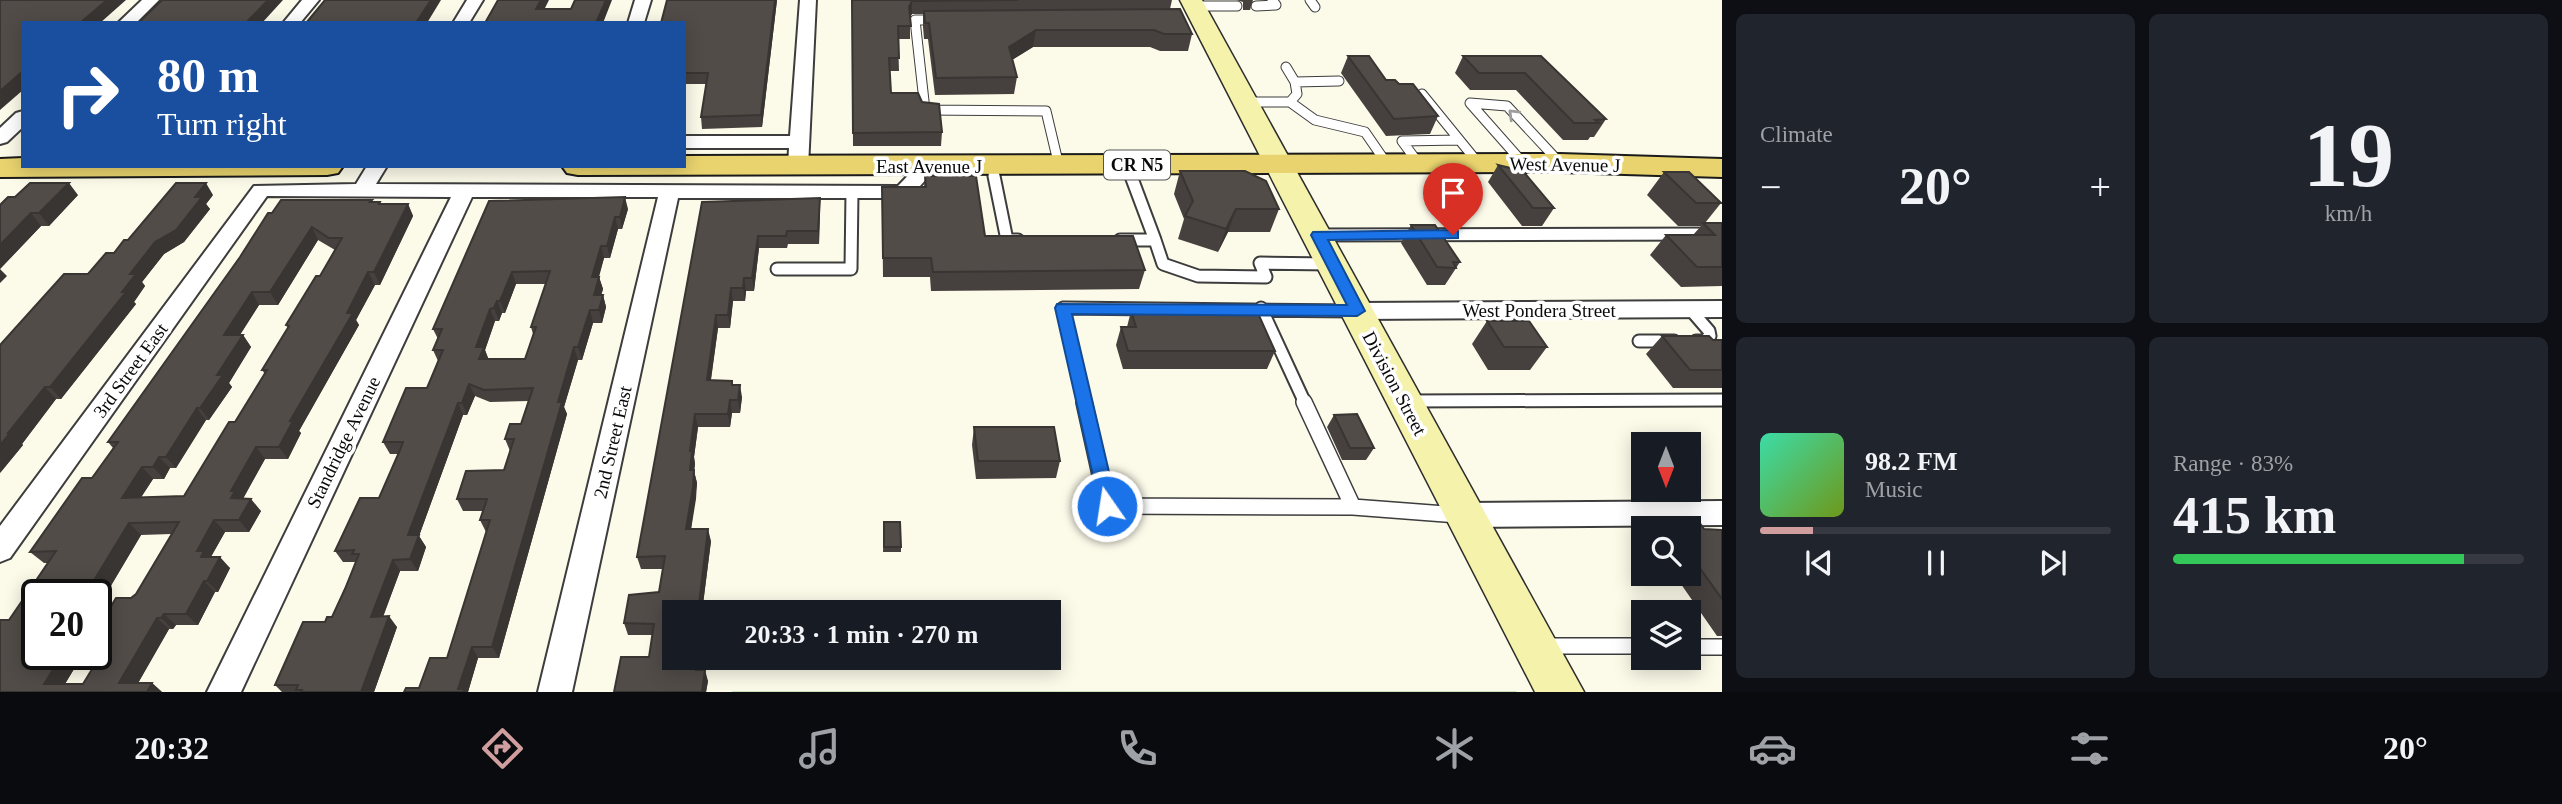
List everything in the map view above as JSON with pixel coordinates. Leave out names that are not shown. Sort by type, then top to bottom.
[{"type":"main road","name":"Division Street","points":[[1194,10],[1281,165],[1560,692]]},
{"type":"main road","name":"West Avenue J","points":[[1281,165],[1419,164],[1469,152],[1523,163],[1722,167]]},
{"type":"main road","name":"East Avenue J","points":[[686,160],[799,154],[928,166],[1281,165]]},
{"type":"main road","points":[[1,158],[21,158]]},
{"type":"street","points":[[128,21],[151,0]]},
{"type":"street","points":[[293,21],[311,0]]},
{"type":"street","points":[[462,21],[475,0]]},
{"type":"street","points":[[637,21],[643,0]]},
{"type":"street","points":[[799,154],[808,0]]},
{"type":"street","points":[[1,158],[21,121]]},
{"type":"street","name":"East Avenue J","points":[[686,142],[799,154]]},
{"type":"street","points":[[1,158],[21,143]]},
{"type":"street","points":[[376,168],[362,191],[904,192],[928,166]]},
{"type":"street","name":"3rd Street East","points":[[0,550],[261,190],[362,191]]},
{"type":"street","name":"Standridge Avenue","points":[[223,692],[463,193]]},
{"type":"street","name":"2nd Street East","points":[[555,692],[669,193]]},
{"type":"street","name":"West Pondera Street","points":[[1357,311],[1722,309]]},
{"type":"street","points":[[1466,515],[1722,513]]},
{"type":"lane","points":[[1256,6],[1276,5],[1272,0]]},
{"type":"lane","points":[[1194,10],[1237,6]]},
{"type":"lane","points":[[942,20],[915,20],[925,110],[1046,111],[1059,166]]},
{"type":"lane","points":[[1286,67],[1295,82],[1297,94],[1290,102]]},
{"type":"lane","points":[[1295,82],[1339,81]]},
{"type":"lane","points":[[1422,94],[1469,152]]},
{"type":"lane","points":[[1247,102],[1290,102],[1302,115],[1314,121],[1364,132],[1387,164]]},
{"type":"lane","points":[[1523,163],[1470,103],[1507,106],[1560,163]]},
{"type":"lane","points":[[1128,165],[1163,264],[1198,276],[1266,277],[1260,263],[1332,264]]},
{"type":"lane","points":[[992,166],[1007,240],[1034,240]]},
{"type":"lane","points":[[777,269],[852,270],[852,192]]},
{"type":"lane","points":[[1318,235],[1722,234]]},
{"type":"lane","points":[[1101,240],[1155,240]]},
{"type":"lane","points":[[1357,311],[1063,308],[1107,506],[1353,507],[1466,515]]},
{"type":"lane","points":[[1261,308],[1353,507]]},
{"type":"lane","points":[[1639,341],[1704,341],[1710,337],[1709,331],[1690,309]]},
{"type":"lane","points":[[1405,401],[1722,400]]},
{"type":"lane","points":[[1535,646],[1631,646]]},
{"type":"lane","points":[[1701,646],[1722,647]]},
{"type":"green space","points":[[732,691],[1517,692],[732,692]]},
{"type":"building","points":[[107,0],[82,21],[21,21],[21,73],[0,91],[0,1]]},
{"type":"building","points":[[162,0],[268,0],[248,21],[140,21]]},
{"type":"building","points":[[325,0],[431,0],[417,21],[308,21]]},
{"type":"building","points":[[498,0],[541,0],[536,9],[571,9],[575,0],[606,0],[597,21],[486,21]]},
{"type":"building","points":[[667,0],[775,0],[761,115],[701,117],[708,73],[686,73],[686,21],[662,21]]},
{"type":"building","points":[[852,0],[1018,0],[912,1],[909,7],[911,26],[898,26],[899,58],[889,58],[891,93],[918,93],[922,102],[939,104],[942,132],[853,133]]},
{"type":"building","points":[[1180,9],[1192,34],[1164,34],[1154,30],[1036,30],[1009,47],[1017,77],[936,78],[929,23],[925,23],[924,11]]},
{"type":"building","points":[[1348,56],[1369,56],[1386,80],[1413,84],[1438,116],[1394,119]]},
{"type":"building","points":[[1463,56],[1541,56],[1606,119],[1595,120],[1599,123],[1574,123],[1525,73],[1479,73]]},
{"type":"building","points":[[1498,165],[1523,171],[1554,208],[1533,208]]},
{"type":"building","points":[[1180,171],[1245,171],[1266,181],[1279,209],[1236,209],[1226,229],[1185,216],[1193,201]]},
{"type":"building","points":[[1664,172],[1689,172],[1721,203],[1696,203]]},
{"type":"building","points":[[925,176],[976,176],[985,236],[1133,236],[1145,270],[933,272],[931,258],[883,258],[882,187],[926,187]]},
{"type":"building","points":[[30,183],[69,183],[39,213],[31,213],[0,245],[0,205],[8,197],[15,197]]},
{"type":"building","points":[[176,183],[206,183],[195,197],[202,197],[176,230],[155,242],[130,274],[136,274],[122,292],[126,292],[50,387],[45,387],[0,445],[0,345],[64,274],[88,274],[106,253],[114,253]]},
{"type":"building","points":[[625,197],[620,217],[615,217],[607,246],[601,246],[592,277],[599,277],[594,295],[603,295],[599,310],[590,310],[578,347],[574,347],[558,402],[562,402],[492,647],[472,647],[458,689],[464,689],[463,692],[404,692],[406,688],[419,688],[430,658],[447,658],[490,520],[480,520],[487,499],[457,499],[466,471],[504,470],[514,439],[505,439],[510,424],[521,424],[533,388],[484,390],[469,384],[462,403],[458,403],[408,535],[419,535],[410,559],[393,560],[371,617],[389,616],[361,692],[301,692],[302,690],[296,690],[298,685],[275,685],[303,622],[325,622],[327,617],[332,617],[345,589],[359,554],[352,554],[354,550],[335,551],[360,498],[379,498],[403,442],[383,442],[406,388],[427,388],[443,350],[433,350],[442,329],[433,329],[489,201]],"holes":[[[550,271],[531,327],[536,327],[525,359],[479,359],[484,347],[476,347],[490,309],[500,301],[512,272]]]},
{"type":"building","points":[[820,198],[818,231],[787,231],[786,236],[758,236],[752,278],[744,278],[743,288],[731,288],[728,315],[716,315],[707,380],[732,381],[732,385],[740,385],[738,400],[730,400],[728,414],[695,414],[690,451],[690,470],[694,470],[693,487],[686,529],[708,529],[699,600],[662,600],[662,670],[705,670],[702,692],[614,692],[621,657],[649,657],[654,624],[624,623],[629,595],[659,592],[665,556],[637,557],[702,202]]},
{"type":"building","points":[[281,200],[372,200],[370,202],[380,202],[379,204],[408,204],[374,272],[368,272],[347,313],[353,313],[290,421],[293,421],[279,447],[256,447],[231,491],[235,491],[231,498],[251,499],[239,520],[214,520],[197,551],[204,551],[201,557],[220,557],[207,581],[204,581],[186,614],[164,614],[157,618],[119,683],[152,683],[147,692],[0,692],[0,620],[9,620],[21,602],[21,670],[53,670],[44,684],[83,684],[92,670],[112,670],[112,605],[116,598],[131,598],[136,594],[179,522],[129,523],[95,579],[37,579],[56,551],[30,552],[82,478],[92,478],[118,442],[108,442],[240,257],[268,213],[272,213]],"holes":[[[312,227],[329,238],[342,238],[286,325],[289,326],[262,370],[267,370],[235,422],[229,422],[184,496],[122,498],[142,467],[153,467],[159,457],[166,457],[197,408],[200,408],[223,375],[217,375],[243,335],[224,335],[252,292],[270,292]]]},
{"type":"building","points":[[1703,223],[1722,223],[1722,267],[1697,267],[1666,235],[1715,235]]},
{"type":"building","points":[[1411,225],[1435,225],[1460,262],[1453,262],[1456,268],[1437,267]]},
{"type":"building","points":[[1131,311],[1257,311],[1275,351],[1128,351],[1121,327],[1136,327]]},
{"type":"building","points":[[1487,321],[1529,321],[1547,347],[1504,347]]},
{"type":"building","points":[[1662,336],[1709,336],[1713,340],[1722,340],[1722,370],[1690,370]]},
{"type":"building","points":[[1357,414],[1374,448],[1350,448],[1334,415]]},
{"type":"building","points":[[974,427],[1054,427],[1060,461],[978,461]]},
{"type":"building","points":[[884,522],[900,522],[901,547],[884,547]]},
{"type":"building","points":[[1701,525],[1704,529],[1722,530],[1722,599],[1701,570]]},
{"type":"route","points":[[1107,506],[1063,308],[1357,311],[1318,235],[1453,235]]}]
